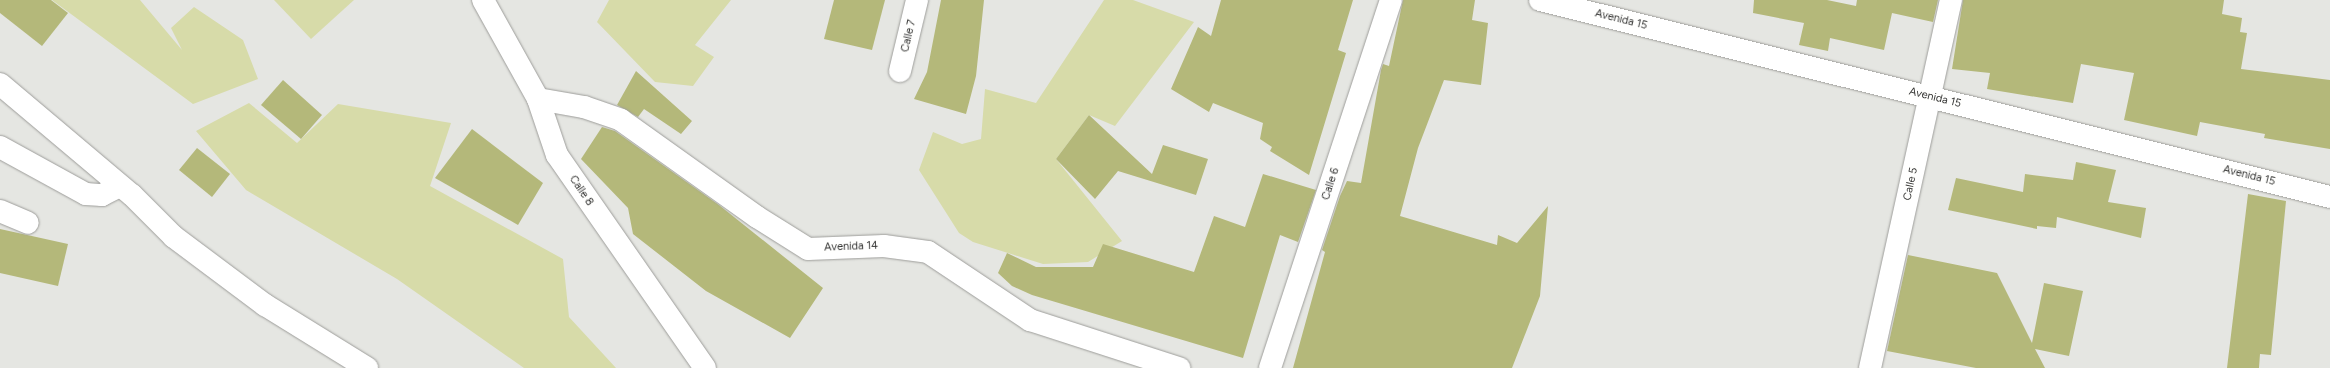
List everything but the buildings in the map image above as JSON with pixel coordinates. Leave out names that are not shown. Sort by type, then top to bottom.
[{"type":"street","name":"Calle 8","points":[[483,0],[538,99],[556,155],[705,368]]},
{"type":"street","name":"Calle 7","points":[[900,71],[917,0]]},
{"type":"street","name":"Calle 6","points":[[1270,368],[1391,0]]},
{"type":"street","name":"Avenida 15","points":[[1540,0],[2330,196]]},
{"type":"street","name":"Calle 5","points":[[1870,368],[1951,0]]},
{"type":"street","points":[[0,84],[120,186],[174,237],[265,305],[367,368]]},
{"type":"street","name":"Avenida 14","points":[[538,99],[584,107],[621,120],[757,217],[808,249],[884,246],[928,252],[1030,320],[1179,368]]},
{"type":"street","points":[[0,147],[86,194],[102,195],[120,186]]},
{"type":"street","points":[[0,212],[28,224]]},
{"type":"green space","points":[[52,0],[140,0],[182,50],[171,28],[194,7],[243,40],[258,79],[193,104]]},
{"type":"green space","points":[[274,0],[354,0],[311,39]]},
{"type":"green space","points":[[609,0],[731,0],[695,45],[714,57],[693,86],[655,82],[597,22]]},
{"type":"green space","points":[[1104,0],[1133,0],[1194,22],[1115,126],[1089,115],[1056,159],[1122,241],[1088,262],[1043,264],[973,242],[959,233],[919,170],[933,132],[962,144],[981,139],[985,89],[1036,103]]},
{"type":"green space","points":[[249,103],[297,143],[338,104],[451,123],[430,186],[563,259],[569,317],[616,368],[524,368],[397,279],[246,190],[196,131]]}]
